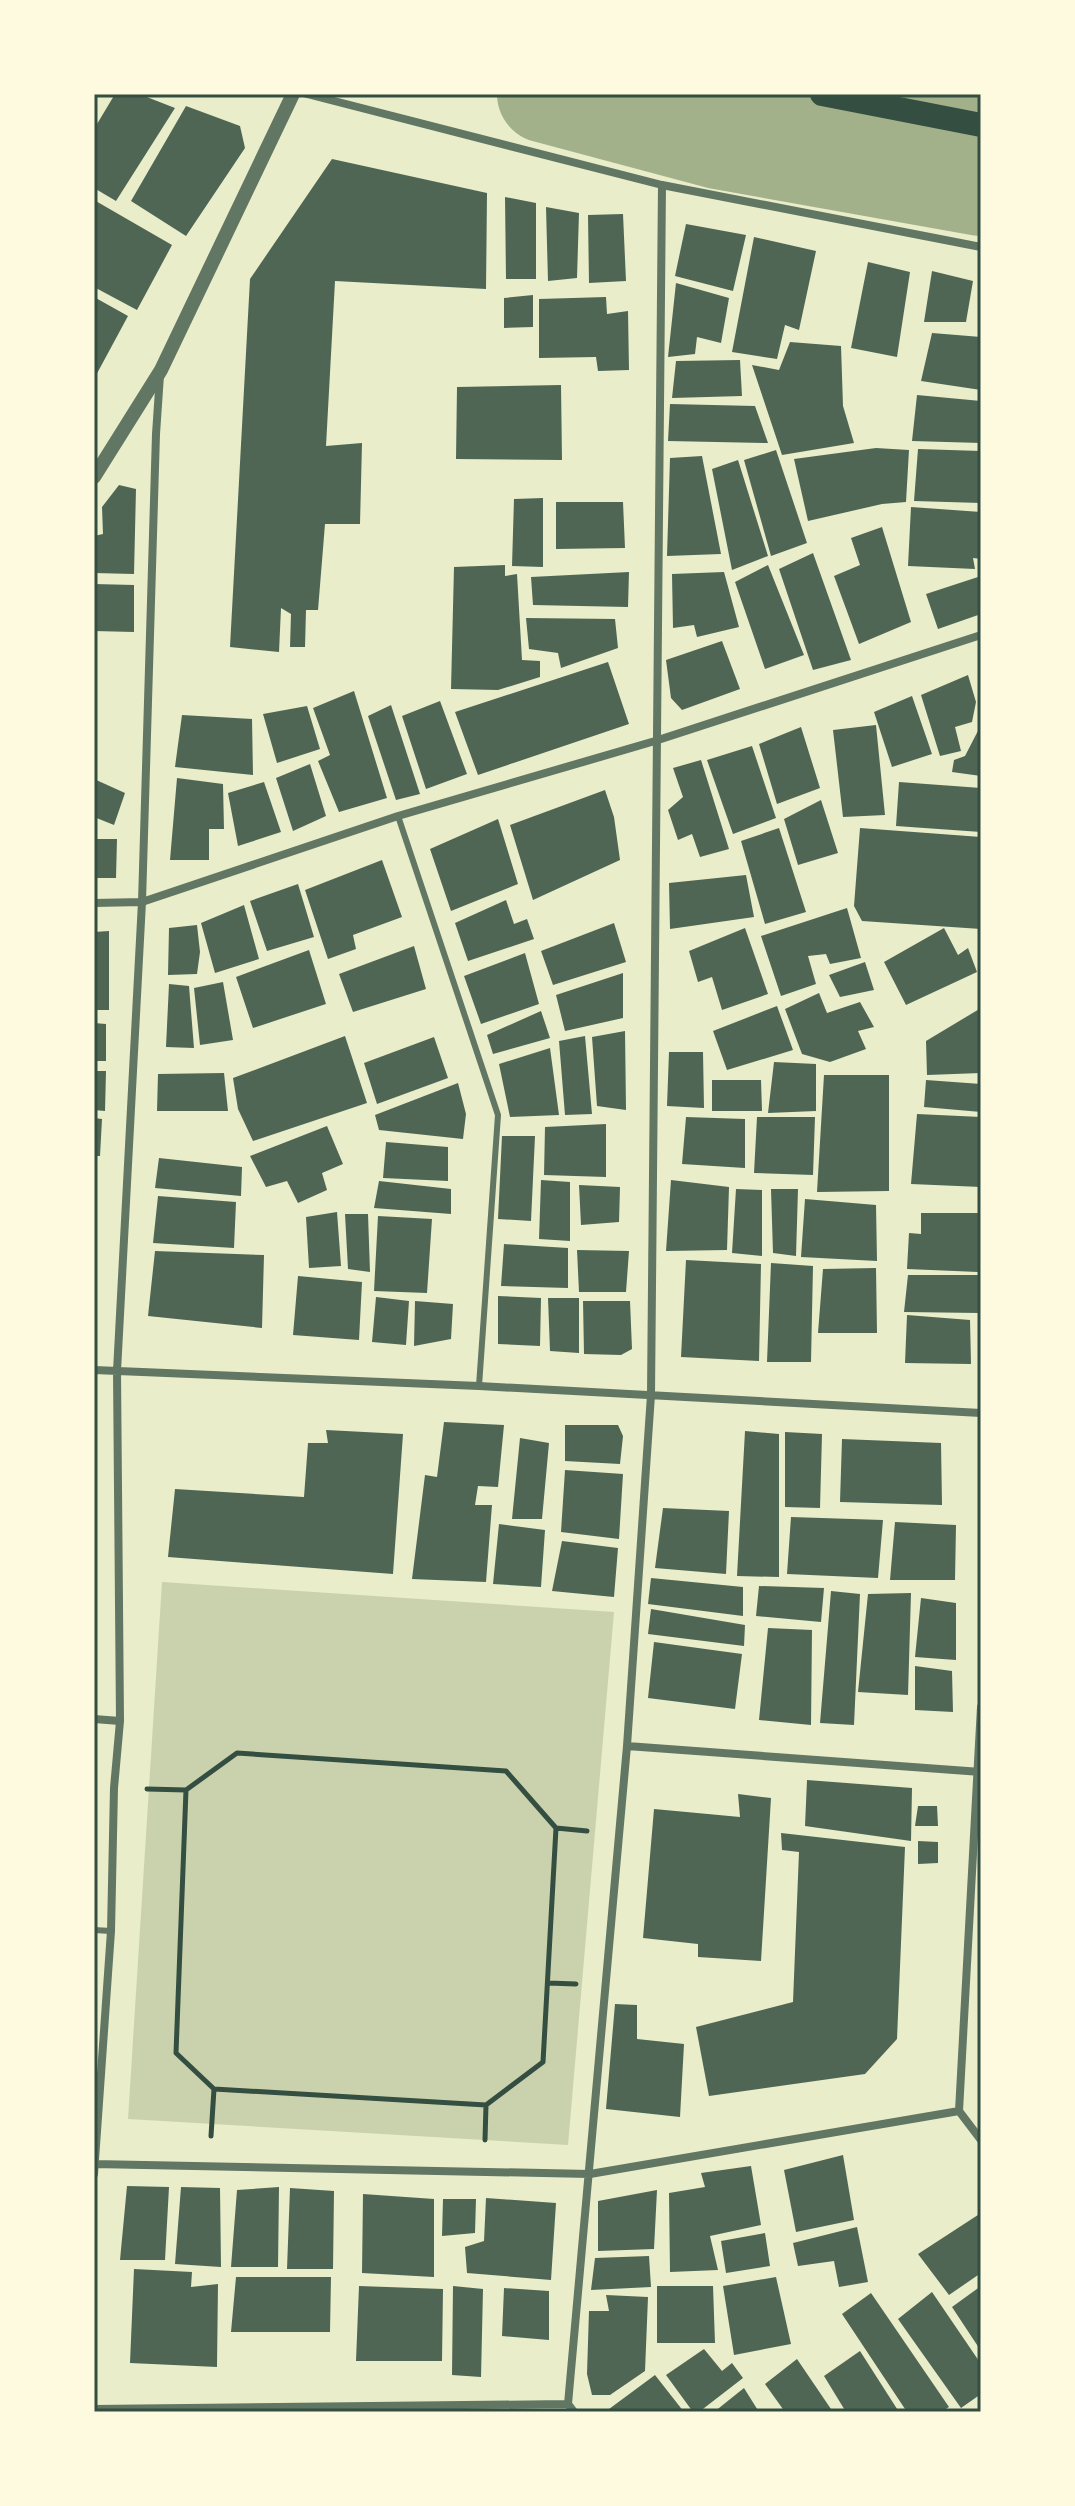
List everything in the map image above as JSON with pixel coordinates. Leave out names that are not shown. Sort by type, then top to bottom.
[{"type":"highway","points":[[822,94],[981,125]]},
{"type":"street","points":[[94,477],[161,370],[293,94]]},
{"type":"street","points":[[307,94],[662,185],[981,247]]},
{"type":"street","points":[[94,2409],[571,2408],[627,1746],[651,1395],[662,185]]},
{"type":"street","points":[[94,2174],[111,1931],[114,1788],[120,1721],[117,1371],[142,902],[156,434],[161,370]]},
{"type":"street","points":[[94,903],[142,902],[398,816],[655,741],[981,635]]},
{"type":"street","points":[[94,1370],[479,1386],[981,1413]]},
{"type":"street","points":[[981,1707],[980,1772],[959,2111],[981,2140]]},
{"type":"street","points":[[94,1719],[120,1721]]},
{"type":"street","points":[[627,1746],[980,1772]]},
{"type":"street","points":[[94,2164],[590,2174],[959,2111]]},
{"type":"lane","points":[[398,816],[498,1115],[479,1386]]},
{"type":"lane","points":[[94,1930],[111,1931]]},
{"type":"path","points":[[237,1753],[506,1771],[556,1828],[543,2062],[486,2105],[214,2089],[176,2053],[186,1790],[237,1753]]},
{"type":"path","points":[[209,2167],[214,2089]]},
{"type":"shaded area","points":[[660,94],[981,94],[981,162]]},
{"type":"shaded area","points":[[162,1582],[614,1612],[568,2145],[128,2119]]},
{"type":"building","points":[[115,94],[139,94],[175,108],[116,201],[94,188],[94,129]]},
{"type":"building","points":[[186,106],[240,126],[245,148],[186,236],[131,201]]},
{"type":"building","points":[[332,159],[487,193],[486,289],[335,281],[326,446],[362,443],[360,524],[325,524],[318,610],[306,610],[305,647],[290,647],[291,614],[281,608],[279,652],[230,647],[250,279]]},
{"type":"building","points":[[505,197],[536,203],[536,279],[506,279]]},
{"type":"building","points":[[94,200],[172,245],[137,310],[94,287]]},
{"type":"building","points":[[546,207],[579,213],[577,278],[548,281]]},
{"type":"building","points":[[623,214],[626,281],[589,283],[588,215]]},
{"type":"building","points":[[686,224],[746,235],[733,291],[675,276]]},
{"type":"building","points":[[754,237],[816,251],[799,330],[785,325],[777,359],[732,352]]},
{"type":"building","points":[[868,262],[910,272],[897,357],[851,348]]},
{"type":"building","points":[[932,271],[973,281],[966,322],[924,322]]},
{"type":"building","points":[[676,283],[729,298],[721,343],[697,337],[695,354],[668,357]]},
{"type":"building","points":[[533,295],[533,327],[504,328],[504,298]]},
{"type":"building","points":[[94,297],[128,316],[94,379]]},
{"type":"building","points":[[606,297],[607,314],[628,311],[629,370],[598,371],[596,357],[539,358],[539,299]]},
{"type":"building","points":[[932,333],[981,337],[981,390],[921,381]]},
{"type":"building","points":[[790,342],[841,346],[843,406],[854,443],[782,455],[752,365],[779,370]]},
{"type":"building","points":[[740,360],[742,396],[672,398],[676,361]]},
{"type":"building","points":[[561,385],[562,460],[456,459],[457,387]]},
{"type":"building","points":[[917,395],[981,401],[981,443],[912,441]]},
{"type":"building","points":[[670,404],[755,406],[768,443],[668,441]]},
{"type":"building","points":[[876,448],[909,450],[906,502],[882,504],[808,521],[794,459]]},
{"type":"building","points":[[918,449],[981,451],[981,503],[914,501]]},
{"type":"building","points":[[776,450],[807,543],[771,556],[744,460]]},
{"type":"building","points":[[702,456],[721,554],[667,556],[670,458]]},
{"type":"building","points":[[738,460],[768,556],[732,570],[712,469]]},
{"type":"building","points":[[119,485],[136,489],[134,574],[94,573],[94,536],[103,534],[102,507]]},
{"type":"building","points":[[543,498],[543,567],[512,566],[514,499]]},
{"type":"building","points":[[556,502],[623,502],[625,548],[556,549]]},
{"type":"building","points":[[911,507],[981,512],[981,559],[973,558],[975,569],[908,566]]},
{"type":"building","points":[[882,527],[911,622],[859,644],[834,576],[860,565],[851,538]]},
{"type":"building","points":[[813,553],[851,660],[813,670],[779,569]]},
{"type":"building","points":[[505,565],[505,576],[517,574],[522,660],[540,661],[540,677],[498,690],[451,689],[454,567]]},
{"type":"building","points":[[768,565],[804,655],[765,669],[735,582]]},
{"type":"building","points":[[629,572],[628,607],[533,605],[531,577]]},
{"type":"building","points":[[724,572],[739,627],[697,637],[694,625],[673,628],[672,574]]},
{"type":"building","points":[[981,576],[981,614],[938,629],[926,594]]},
{"type":"building","points":[[94,584],[134,585],[134,632],[94,631]]},
{"type":"building","points":[[526,618],[615,619],[618,648],[561,668],[558,653],[529,649]]},
{"type":"building","points":[[722,641],[740,689],[682,710],[671,698],[666,660]]},
{"type":"building","points":[[608,662],[629,724],[478,775],[455,712]]},
{"type":"building","points":[[968,675],[976,702],[972,722],[955,727],[961,751],[940,756],[921,695]]},
{"type":"building","points":[[354,691],[387,798],[339,812],[318,761],[330,755],[313,708]]},
{"type":"building","points":[[912,696],[932,754],[892,767],[874,712]]},
{"type":"building","points":[[440,701],[467,774],[426,789],[402,716]]},
{"type":"building","points":[[391,705],[420,794],[396,800],[368,716]]},
{"type":"building","points":[[307,706],[320,749],[277,763],[263,714]]},
{"type":"building","points":[[182,715],[252,719],[253,775],[175,767]]},
{"type":"building","points":[[876,725],[885,815],[843,817],[833,730]]},
{"type":"building","points":[[981,725],[981,776],[952,772],[954,760],[965,756]]},
{"type":"building","points":[[801,727],[820,788],[777,804],[759,744]]},
{"type":"building","points":[[752,746],[776,818],[733,834],[707,760]]},
{"type":"building","points":[[701,760],[729,849],[700,857],[692,834],[678,840],[668,810],[683,797],[673,768]]},
{"type":"building","points":[[310,764],[326,816],[293,831],[276,778]]},
{"type":"building","points":[[177,778],[223,784],[224,829],[209,829],[209,860],[170,860]]},
{"type":"building","points":[[94,779],[125,793],[114,825],[94,817]]},
{"type":"building","points":[[264,782],[281,832],[238,846],[228,793]]},
{"type":"building","points":[[899,782],[981,788],[981,832],[896,826]]},
{"type":"building","points":[[605,790],[614,817],[620,860],[533,900],[510,825]]},
{"type":"building","points":[[821,800],[838,853],[798,865],[784,819]]},
{"type":"building","points":[[498,819],[518,884],[451,911],[430,849]]},
{"type":"building","points":[[779,828],[806,912],[765,924],[741,841]]},
{"type":"building","points":[[860,828],[981,837],[981,929],[862,921],[854,906]]},
{"type":"building","points":[[94,839],[117,839],[116,878],[94,878]]},
{"type":"building","points":[[382,860],[402,917],[353,935],[356,949],[328,959],[305,890]]},
{"type":"building","points":[[746,875],[754,917],[670,929],[669,883]]},
{"type":"building","points":[[298,884],[314,937],[267,951],[250,901]]},
{"type":"building","points":[[506,900],[514,924],[527,919],[534,939],[468,961],[455,923]]},
{"type":"building","points":[[244,905],[259,959],[215,973],[201,923]]},
{"type":"building","points":[[847,908],[861,958],[830,964],[826,954],[808,956],[816,984],[781,996],[761,936]]},
{"type":"building","points":[[614,923],[626,962],[553,985],[541,951]]},
{"type":"building","points":[[197,925],[200,952],[197,974],[168,975],[169,928]]},
{"type":"building","points":[[745,928],[768,994],[722,1010],[712,977],[698,982],[689,951]]},
{"type":"building","points":[[944,928],[958,955],[968,948],[977,972],[906,1005],[884,962]]},
{"type":"building","points":[[109,931],[109,1010],[94,1010],[94,932]]},
{"type":"building","points":[[414,946],[426,989],[353,1012],[339,974]]},
{"type":"building","points":[[309,950],[326,1004],[253,1028],[236,977]]},
{"type":"building","points":[[525,953],[539,1004],[481,1024],[464,976]]},
{"type":"building","points":[[865,962],[874,990],[840,997],[829,975]]},
{"type":"building","points":[[623,973],[623,1018],[565,1031],[556,995]]},
{"type":"building","points":[[223,982],[233,1040],[200,1045],[194,988]]},
{"type":"building","points":[[169,984],[189,986],[194,1048],[166,1047]]},
{"type":"building","points":[[819,993],[827,1013],[860,1002],[874,1027],[858,1031],[866,1049],[830,1062],[802,1054],[785,1009]]},
{"type":"building","points":[[777,1006],[793,1050],[727,1070],[713,1031]]},
{"type":"building","points":[[981,1008],[981,1073],[927,1075],[926,1041]]},
{"type":"building","points":[[541,1011],[550,1038],[493,1054],[487,1035]]},
{"type":"building","points":[[94,1023],[106,1024],[106,1061],[94,1061]]},
{"type":"building","points":[[625,1031],[626,1110],[597,1106],[592,1037]]},
{"type":"building","points":[[345,1036],[367,1103],[253,1141],[238,1109],[233,1078]]},
{"type":"building","points":[[585,1036],[592,1114],[565,1115],[559,1041]]},
{"type":"building","points":[[434,1037],[448,1078],[377,1104],[364,1063]]},
{"type":"building","points":[[550,1048],[559,1115],[510,1117],[499,1064]]},
{"type":"building","points":[[669,1052],[703,1052],[704,1108],[667,1106]]},
{"type":"building","points":[[774,1062],[816,1064],[816,1111],[768,1113]]},
{"type":"building","points":[[94,1071],[106,1071],[105,1111],[94,1110]]},
{"type":"building","points":[[224,1073],[228,1111],[157,1111],[158,1074]]},
{"type":"building","points":[[824,1075],[889,1075],[889,1191],[817,1192]]},
{"type":"building","points":[[712,1080],[761,1080],[762,1111],[712,1111]]},
{"type":"building","points":[[926,1080],[981,1084],[981,1112],[924,1107]]},
{"type":"building","points":[[458,1083],[466,1114],[463,1139],[379,1130],[375,1115]]},
{"type":"building","points":[[917,1114],[981,1117],[981,1187],[911,1184]]},
{"type":"building","points":[[686,1117],[745,1119],[745,1168],[682,1164]]},
{"type":"building","points":[[757,1117],[815,1117],[813,1175],[754,1173]]},
{"type":"building","points":[[94,1118],[102,1119],[100,1156],[94,1156]]},
{"type":"building","points":[[606,1124],[606,1177],[544,1175],[545,1127]]},
{"type":"building","points":[[327,1126],[343,1164],[322,1173],[327,1190],[298,1203],[287,1181],[266,1187],[250,1156]]},
{"type":"building","points":[[502,1136],[535,1136],[531,1221],[498,1219]]},
{"type":"building","points":[[386,1142],[448,1147],[448,1181],[383,1178]]},
{"type":"building","points":[[159,1158],[242,1167],[241,1196],[155,1188]]},
{"type":"building","points":[[541,1180],[570,1182],[570,1241],[539,1239]]},
{"type":"building","points":[[671,1180],[729,1187],[727,1250],[666,1251]]},
{"type":"building","points":[[379,1181],[451,1189],[451,1214],[374,1208]]},
{"type":"building","points":[[579,1185],[620,1187],[619,1222],[581,1225]]},
{"type":"building","points":[[736,1189],[762,1190],[762,1256],[732,1253]]},
{"type":"building","points":[[771,1189],[798,1189],[796,1256],[773,1253]]},
{"type":"building","points":[[158,1196],[236,1202],[234,1248],[153,1243]]},
{"type":"building","points":[[805,1199],[876,1205],[877,1261],[801,1257]]},
{"type":"building","points":[[337,1212],[341,1266],[309,1268],[306,1217]]},
{"type":"building","points":[[921,1213],[980,1213],[978,1272],[907,1269],[909,1233],[921,1234]]},
{"type":"building","points":[[345,1214],[368,1214],[370,1272],[348,1269]]},
{"type":"building","points":[[378,1216],[432,1219],[427,1293],[374,1291]]},
{"type":"building","points":[[504,1244],[568,1248],[568,1288],[501,1286]]},
{"type":"building","points":[[577,1250],[629,1251],[626,1292],[579,1292]]},
{"type":"building","points":[[155,1251],[264,1255],[262,1328],[148,1316]]},
{"type":"building","points":[[686,1260],[761,1264],[759,1361],[681,1357]]},
{"type":"building","points":[[771,1263],[813,1266],[811,1362],[767,1362]]},
{"type":"building","points":[[876,1268],[877,1333],[818,1333],[823,1269]]},
{"type":"building","points":[[908,1275],[980,1275],[979,1313],[904,1312]]},
{"type":"building","points":[[298,1276],[362,1282],[359,1340],[293,1335]]},
{"type":"building","points":[[498,1296],[541,1298],[540,1346],[498,1344]]},
{"type":"building","points":[[376,1297],[409,1301],[406,1345],[372,1342]]},
{"type":"building","points":[[548,1298],[579,1298],[579,1353],[550,1351]]},
{"type":"building","points":[[415,1301],[453,1304],[451,1339],[414,1346]]},
{"type":"building","points":[[583,1301],[630,1301],[632,1349],[621,1355],[584,1354]]},
{"type":"building","points":[[907,1315],[970,1320],[971,1364],[905,1363]]},
{"type":"building","points":[[444,1422],[504,1425],[498,1487],[478,1486],[475,1505],[492,1505],[486,1582],[412,1579],[425,1475],[437,1477]]},
{"type":"building","points":[[565,1425],[618,1425],[623,1436],[620,1464],[565,1461]]},
{"type":"building","points":[[326,1430],[403,1434],[393,1574],[168,1557],[175,1489],[304,1497],[308,1443],[328,1443]]},
{"type":"building","points":[[745,1431],[779,1434],[779,1577],[737,1576]]},
{"type":"building","points":[[785,1432],[822,1434],[820,1508],[785,1507]]},
{"type":"building","points":[[520,1438],[549,1443],[542,1519],[512,1519]]},
{"type":"building","points":[[842,1439],[941,1443],[942,1505],[840,1502]]},
{"type":"building","points":[[565,1470],[623,1474],[619,1539],[561,1532]]},
{"type":"building","points":[[663,1508],[729,1511],[726,1574],[655,1568]]},
{"type":"building","points":[[791,1517],[883,1520],[878,1578],[787,1574]]},
{"type":"building","points":[[895,1522],[956,1525],[955,1580],[890,1580]]},
{"type":"building","points":[[499,1524],[545,1530],[541,1587],[493,1584]]},
{"type":"building","points":[[562,1541],[618,1548],[614,1597],[552,1591]]},
{"type":"building","points":[[651,1578],[743,1587],[743,1616],[648,1604]]},
{"type":"building","points":[[759,1586],[824,1588],[821,1622],[756,1616]]},
{"type":"building","points":[[831,1591],[860,1594],[854,1725],[820,1723]]},
{"type":"building","points":[[911,1593],[908,1695],[858,1692],[868,1594]]},
{"type":"building","points":[[921,1598],[956,1603],[956,1660],[915,1657]]},
{"type":"building","points":[[651,1609],[745,1625],[744,1646],[648,1634]]},
{"type":"building","points":[[768,1628],[812,1630],[811,1725],[759,1720]]},
{"type":"building","points":[[654,1642],[742,1654],[735,1709],[648,1698]]},
{"type":"building","points":[[915,1666],[952,1671],[953,1712],[915,1710]]},
{"type":"building","points":[[807,1780],[912,1788],[911,1841],[805,1826]]},
{"type":"building","points":[[738,1794],[771,1798],[761,1961],[698,1957],[698,1944],[643,1938],[654,1809],[740,1817]]},
{"type":"building","points":[[918,1806],[937,1806],[938,1826],[915,1826]]},
{"type":"building","points":[[781,1833],[905,1847],[897,2039],[865,2074],[709,2096],[696,2027],[793,2002],[799,1852],[782,1850]]},
{"type":"building","points":[[918,1841],[938,1842],[938,1863],[918,1864]]},
{"type":"building","points":[[615,2004],[637,2005],[637,2039],[684,2044],[680,2117],[606,2109]]},
{"type":"building","points":[[843,2155],[854,2220],[796,2232],[784,2170]]},
{"type":"building","points":[[751,2166],[761,2225],[710,2236],[718,2270],[670,2272],[669,2193],[705,2187],[701,2173]]},
{"type":"building","points":[[127,2186],[169,2187],[165,2260],[120,2260]]},
{"type":"building","points":[[181,2187],[220,2188],[221,2267],[175,2264]]},
{"type":"building","points":[[279,2187],[278,2267],[231,2267],[237,2190]]},
{"type":"building","points":[[290,2188],[334,2191],[333,2269],[287,2269]]},
{"type":"building","points":[[657,2190],[654,2249],[598,2251],[598,2201]]},
{"type":"building","points":[[363,2194],[434,2199],[434,2277],[362,2273]]},
{"type":"building","points":[[486,2198],[556,2203],[551,2280],[467,2273],[465,2247],[484,2241]]},
{"type":"building","points":[[443,2199],[476,2199],[475,2233],[442,2236]]},
{"type":"building","points":[[981,2213],[981,2273],[949,2295],[918,2254]]},
{"type":"building","points":[[857,2227],[868,2282],[839,2287],[834,2261],[798,2266],[793,2243]]},
{"type":"building","points":[[765,2233],[770,2266],[726,2273],[721,2241]]},
{"type":"building","points":[[649,2256],[651,2287],[591,2290],[595,2258]]},
{"type":"building","points":[[134,2269],[192,2272],[191,2287],[218,2284],[217,2367],[130,2363]]},
{"type":"building","points":[[236,2277],[331,2277],[330,2332],[231,2332]]},
{"type":"building","points":[[776,2277],[791,2344],[734,2355],[723,2286]]},
{"type":"building","points":[[359,2286],[443,2289],[442,2361],[356,2361]]},
{"type":"building","points":[[453,2286],[483,2289],[481,2377],[452,2375]]},
{"type":"building","points":[[657,2286],[713,2286],[715,2343],[657,2343]]},
{"type":"building","points":[[981,2286],[981,2351],[952,2307]]},
{"type":"building","points":[[504,2288],[549,2291],[549,2340],[502,2336]]},
{"type":"building","points":[[932,2292],[981,2364],[981,2394],[961,2408],[898,2319]]},
{"type":"building","points":[[871,2293],[949,2407],[941,2412],[907,2412],[842,2314]]},
{"type":"building","points":[[606,2295],[648,2297],[645,2371],[610,2395],[592,2395],[587,2374],[589,2311],[609,2311]]},
{"type":"building","points":[[704,2349],[722,2371],[732,2363],[743,2378],[699,2412],[693,2412],[666,2375]]},
{"type":"building","points":[[860,2351],[899,2412],[846,2412],[824,2376]]},
{"type":"building","points":[[797,2359],[833,2412],[785,2412],[765,2384]]},
{"type":"building","points":[[655,2375],[684,2412],[605,2412]]},
{"type":"building","points":[[744,2388],[759,2412],[714,2412]]},
{"type":"waterway","points":[[546,94],[718,140],[981,187]]}]
